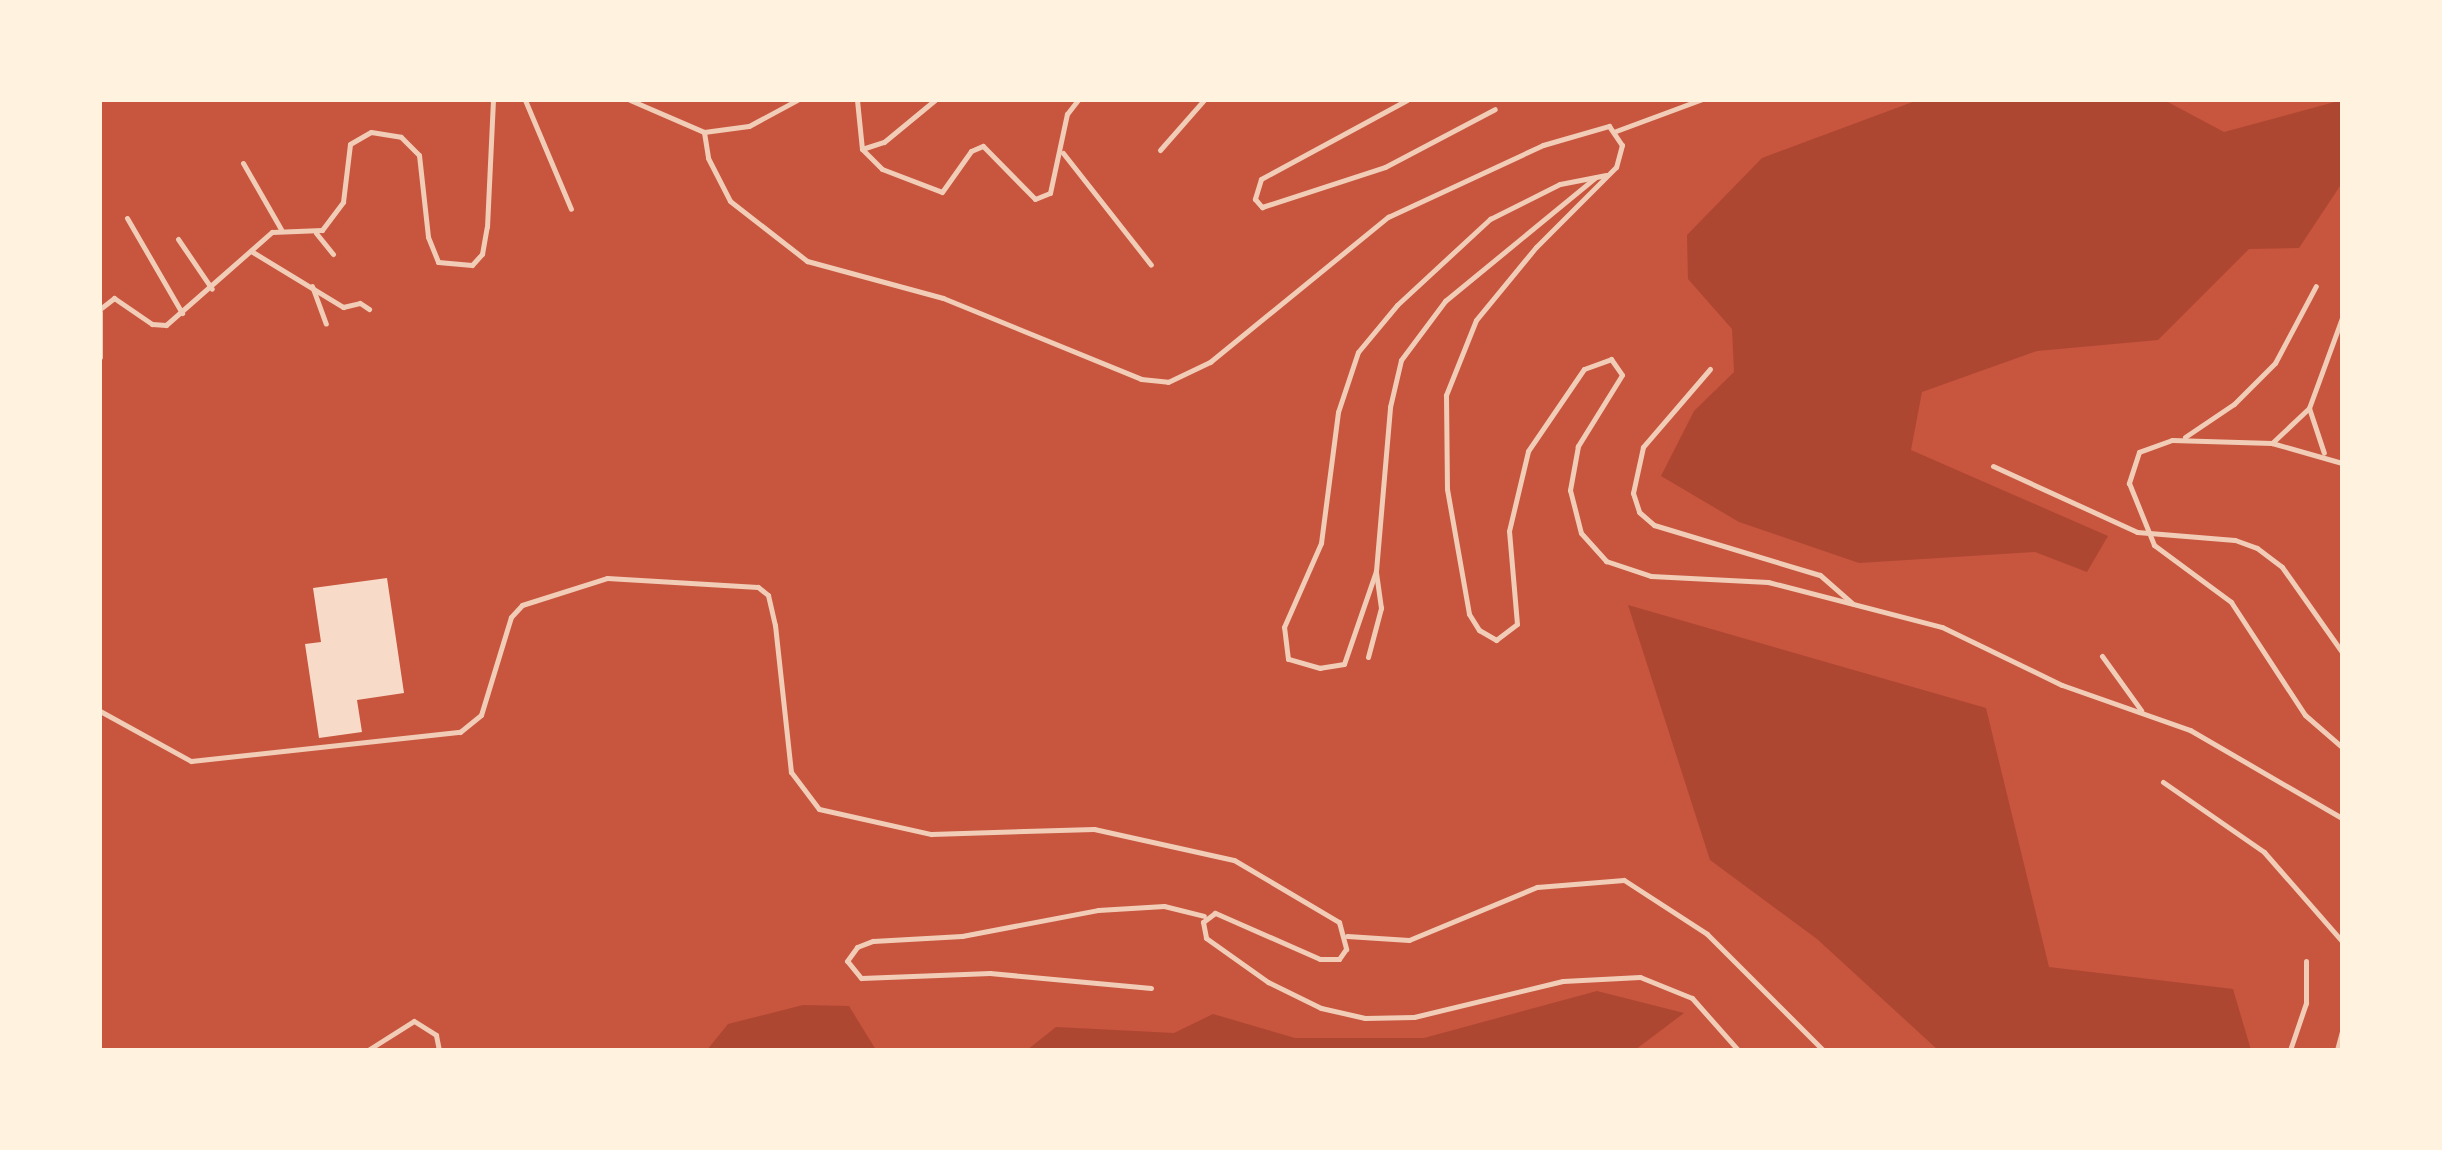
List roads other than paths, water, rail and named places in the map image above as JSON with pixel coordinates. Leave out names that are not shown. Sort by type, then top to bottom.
[{"type":"street","points":[[316,233],[343,202],[350,144],[371,132],[395,134],[419,156],[428,237],[438,262],[458,268],[478,260],[494,165],[493,100]]},
{"type":"street","points":[[525,100],[570,209]]},
{"type":"street","points":[[630,100],[704,132],[749,126],[798,100]]},
{"type":"street","points":[[858,100],[862,148],[882,169],[938,192],[971,151],[983,146],[1035,199],[1050,193],[1063,153],[1064,125],[1078,100]]},
{"type":"street","points":[[862,148],[884,142],[934,100]]},
{"type":"street","points":[[1160,150],[1204,100]]},
{"type":"street","points":[[1407,100],[1261,179],[1255,200],[1262,207],[1385,166],[1494,109]]},
{"type":"street","points":[[704,132],[708,158],[730,201],[807,261],[943,298],[1142,379],[1168,382],[1210,362],[1388,217],[1591,126],[1616,131],[1700,100]]},
{"type":"street","points":[[1616,131],[1621,154],[1608,175],[1480,314],[1452,374],[1444,462],[1473,623],[1496,640],[1512,633],[1517,607],[1509,531],[1523,464],[1572,385],[1604,358],[1616,361],[1622,374],[1578,446],[1570,490],[1581,533],[1598,554],[1634,573],[1768,582],[1942,627],[2062,684],[2141,710],[2225,747],[2342,818]]},
{"type":"street","points":[[1063,153],[1151,265]]},
{"type":"street","points":[[244,164],[282,230]]},
{"type":"street","points":[[1376,571],[1344,664],[1320,668],[1288,659],[1284,627],[1320,542],[1338,412],[1358,352],[1397,305],[1490,219],[1538,193],[1608,175]]},
{"type":"street","points":[[1368,657],[1380,608],[1376,571],[1390,407],[1408,344],[1429,315],[1502,248],[1597,176]]},
{"type":"street","points":[[128,218],[182,313]]},
{"type":"street","points":[[100,357],[100,310],[114,298],[159,326],[182,313],[250,251],[282,230],[316,233],[333,254]]},
{"type":"street","points":[[178,239],[212,288]]},
{"type":"street","points":[[250,251],[310,283],[343,308],[360,303],[369,309]]},
{"type":"street","points":[[310,283],[326,324]]},
{"type":"street","points":[[2183,439],[2234,404],[2275,362],[2316,286]]},
{"type":"street","points":[[2272,443],[2309,408],[2342,318]]},
{"type":"street","points":[[1710,368],[1643,447],[1633,493],[1639,512],[1654,525],[1820,576],[1854,606]]},
{"type":"street","points":[[2309,408],[2324,454]]},
{"type":"street","points":[[2342,463],[2324,454],[2272,443],[2183,439],[2150,446],[2133,460],[2131,498],[2147,534],[2164,556],[2231,602],[2305,714],[2342,747]]},
{"type":"street","points":[[1993,466],[2147,534],[2236,540],[2264,552],[2282,567],[2342,652]]},
{"type":"street","points":[[100,711],[192,761],[446,734],[470,728],[481,716],[511,616],[522,605],[607,578],[758,587],[768,596],[774,625],[791,772],[818,810],[931,834],[1065,827],[1178,843],[1272,880],[1340,922],[1347,936],[1344,955],[1330,960],[1216,913],[1204,916],[1164,906],[1098,910],[962,936],[874,941],[857,947],[847,962],[861,978],[990,973],[1152,988]]},
{"type":"street","points":[[2102,656],[2141,710]]},
{"type":"street","points":[[2163,782],[2264,852],[2342,941]]},
{"type":"street","points":[[1347,936],[1409,940],[1537,887],[1624,880],[1707,934],[1823,1050]]},
{"type":"street","points":[[1204,916],[1206,938],[1220,950],[1304,1002],[1348,1015],[1414,1017],[1582,978],[1640,977],[1692,998],[1738,1050]]},
{"type":"street","points":[[2290,1050],[2306,1003],[2306,961]]},
{"type":"street","points":[[368,1050],[414,1021],[436,1035],[439,1050]]},
{"type":"street","points":[[2337,1050],[2342,1031]]}]
